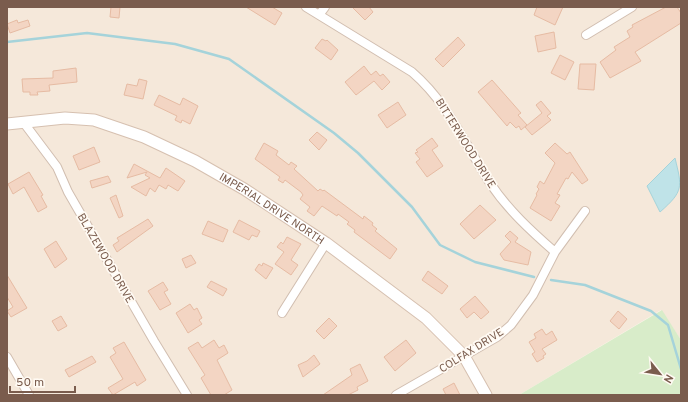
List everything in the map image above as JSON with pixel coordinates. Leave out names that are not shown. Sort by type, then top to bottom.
[{"type":"street","name":"BITTERWOOD DRIVE","points":[[306,7],[400,64],[426,84],[440,99],[495,190],[526,226],[555,252]]},
{"type":"street","points":[[320,15],[325,7]]},
{"type":"street","points":[[586,35],[632,7]]},
{"type":"street","name":"IMPERIAL DRIVE NORTH","points":[[7,124],[65,118],[94,120],[120,127],[201,164],[244,189],[326,243],[426,318],[464,356],[486,395]]},
{"type":"street","name":"BLAZEWOOD DRIVE","points":[[24,123],[57,166],[76,206],[154,341],[188,395]]},
{"type":"street","name":"COLFAX DRIVE","points":[[396,395],[497,337],[511,325],[533,295],[555,252],[585,210]]},
{"type":"street","points":[[282,313],[326,243]]},
{"type":"street","points":[[7,357],[29,395]]},
{"type":"shaded area","points":[[7,7],[681,7],[681,340],[661,310],[519,395],[7,395]]},
{"type":"green space","points":[[662,310],[681,340],[681,395],[519,395]]},
{"type":"water","points":[[675,158],[680,182],[679,188],[673,199],[660,212],[647,186]]},
{"type":"building","points":[[111,7],[120,7],[119,18],[110,17]]},
{"type":"building","points":[[246,7],[272,7],[282,13],[275,25]]},
{"type":"building","points":[[352,7],[369,7],[373,12],[365,20]]},
{"type":"building","points":[[537,7],[563,7],[555,25],[534,15]]},
{"type":"building","points":[[666,7],[677,7],[681,13],[681,23],[635,52],[641,61],[610,78],[600,62],[616,50],[614,47],[630,37],[627,31],[633,27],[632,25]]},
{"type":"building","points":[[17,20],[18,23],[28,20],[30,26],[10,33],[7,24]]},
{"type":"building","points":[[554,32],[556,48],[538,52],[535,36]]},
{"type":"building","points":[[458,37],[465,45],[443,67],[435,59]]},
{"type":"building","points":[[322,39],[327,40],[338,50],[331,60],[315,48]]},
{"type":"building","points":[[560,55],[574,62],[565,80],[551,73]]},
{"type":"building","points":[[580,64],[596,64],[594,90],[578,89]]},
{"type":"building","points":[[364,66],[371,75],[376,71],[380,76],[383,74],[390,82],[382,90],[374,81],[356,95],[345,82]]},
{"type":"building","points":[[76,68],[77,82],[49,85],[50,91],[37,92],[38,95],[30,95],[30,92],[23,92],[22,79],[53,78],[53,71]]},
{"type":"building","points":[[139,79],[147,81],[143,99],[124,95],[127,84],[137,86]]},
{"type":"building","points":[[492,80],[521,113],[518,115],[527,125],[521,130],[519,126],[516,128],[510,122],[507,126],[478,92]]},
{"type":"building","points":[[159,95],[180,105],[183,98],[198,106],[190,124],[182,120],[181,123],[175,120],[177,116],[154,105]]},
{"type":"building","points":[[541,101],[551,113],[547,116],[551,120],[532,135],[525,127],[542,113],[536,105]]},
{"type":"building","points":[[398,102],[406,115],[387,128],[378,115]]},
{"type":"building","points":[[317,132],[327,140],[319,150],[309,140]]},
{"type":"building","points":[[432,138],[438,146],[432,150],[443,166],[427,177],[416,162],[420,159],[415,153],[418,152],[416,150]]},
{"type":"building","points":[[264,143],[278,151],[276,155],[289,165],[291,162],[297,166],[294,169],[318,191],[320,189],[323,191],[324,190],[363,219],[364,216],[373,223],[372,225],[377,229],[375,231],[397,249],[390,259],[354,232],[355,230],[347,224],[349,222],[338,214],[337,216],[322,206],[314,216],[307,211],[310,207],[300,199],[303,195],[301,192],[285,180],[283,183],[278,180],[280,177],[255,159]]},
{"type":"building","points":[[555,143],[567,154],[570,152],[588,180],[582,184],[572,172],[568,179],[566,178],[557,194],[560,195],[555,203],[560,206],[551,221],[530,208],[537,195],[536,194],[539,189],[537,187],[540,181],[544,184],[555,163],[545,153]]},
{"type":"building","points":[[94,147],[100,162],[79,170],[73,156]]},
{"type":"building","points":[[134,164],[160,178],[166,168],[185,181],[178,191],[168,185],[166,189],[159,185],[155,192],[150,188],[146,196],[131,187],[150,178],[145,175],[147,172],[127,178]]},
{"type":"building","points":[[29,172],[43,195],[41,196],[47,207],[38,212],[24,187],[13,194],[8,184]]},
{"type":"building","points":[[108,176],[111,182],[92,188],[90,181]]},
{"type":"building","points":[[116,195],[123,216],[119,218],[110,198]]},
{"type":"building","points":[[480,205],[496,220],[474,239],[460,224]]},
{"type":"building","points":[[148,219],[153,226],[117,252],[113,245],[119,241],[117,238]]},
{"type":"building","points":[[239,220],[260,231],[257,237],[252,235],[249,240],[233,232]]},
{"type":"building","points":[[208,221],[228,230],[223,242],[202,234]]},
{"type":"building","points":[[510,231],[518,238],[515,242],[531,252],[528,265],[504,260],[500,254],[511,242],[505,236]]},
{"type":"building","points":[[287,237],[301,244],[291,260],[298,265],[291,275],[275,264],[284,252],[277,247],[281,242],[283,244]]},
{"type":"building","points":[[56,241],[67,259],[55,268],[44,249]]},
{"type":"building","points":[[191,255],[196,263],[186,268],[182,259]]},
{"type":"building","points":[[263,263],[273,268],[266,279],[255,270],[259,264],[262,266]]},
{"type":"building","points":[[428,271],[448,286],[442,294],[422,280]]},
{"type":"building","points":[[7,275],[27,308],[11,317],[7,311],[13,307],[7,297]]},
{"type":"building","points":[[211,281],[227,289],[223,296],[207,287]]},
{"type":"building","points":[[163,282],[168,290],[164,292],[171,304],[160,310],[148,291]]},
{"type":"building","points":[[475,296],[489,312],[481,319],[474,312],[467,318],[460,309]]},
{"type":"building","points":[[190,304],[194,310],[197,308],[202,318],[199,320],[202,324],[188,333],[176,313]]},
{"type":"building","points":[[618,311],[627,319],[619,329],[610,321]]},
{"type":"building","points":[[61,316],[67,326],[58,331],[52,321]]},
{"type":"building","points":[[329,318],[337,326],[324,339],[316,331]]},
{"type":"building","points":[[542,329],[546,335],[552,331],[557,340],[542,349],[546,354],[543,356],[544,358],[537,362],[532,354],[535,352],[529,342],[536,338],[534,334]]},
{"type":"building","points":[[214,340],[219,348],[224,345],[228,353],[217,360],[232,390],[224,395],[211,395],[201,378],[205,375],[188,348],[198,342],[202,348]]},
{"type":"building","points":[[406,340],[416,353],[395,371],[384,357]]},
{"type":"building","points":[[124,342],[146,380],[137,386],[135,382],[113,395],[108,388],[123,379],[110,357],[116,353],[113,348]]},
{"type":"building","points":[[314,355],[320,364],[303,377],[298,365],[307,361]]},
{"type":"building","points":[[92,356],[96,362],[69,377],[65,370]]},
{"type":"building","points":[[360,364],[368,381],[357,387],[358,390],[348,395],[323,395],[352,375],[350,369]]},
{"type":"building","points":[[454,383],[460,395],[446,395],[443,389]]},
{"type":"waterway","points":[[7,42],[87,33],[175,44],[229,59],[334,133],[358,153],[412,207],[440,245],[475,262],[534,277]]},
{"type":"waterway","points":[[551,280],[585,285],[651,311],[668,325],[681,369]]}]
